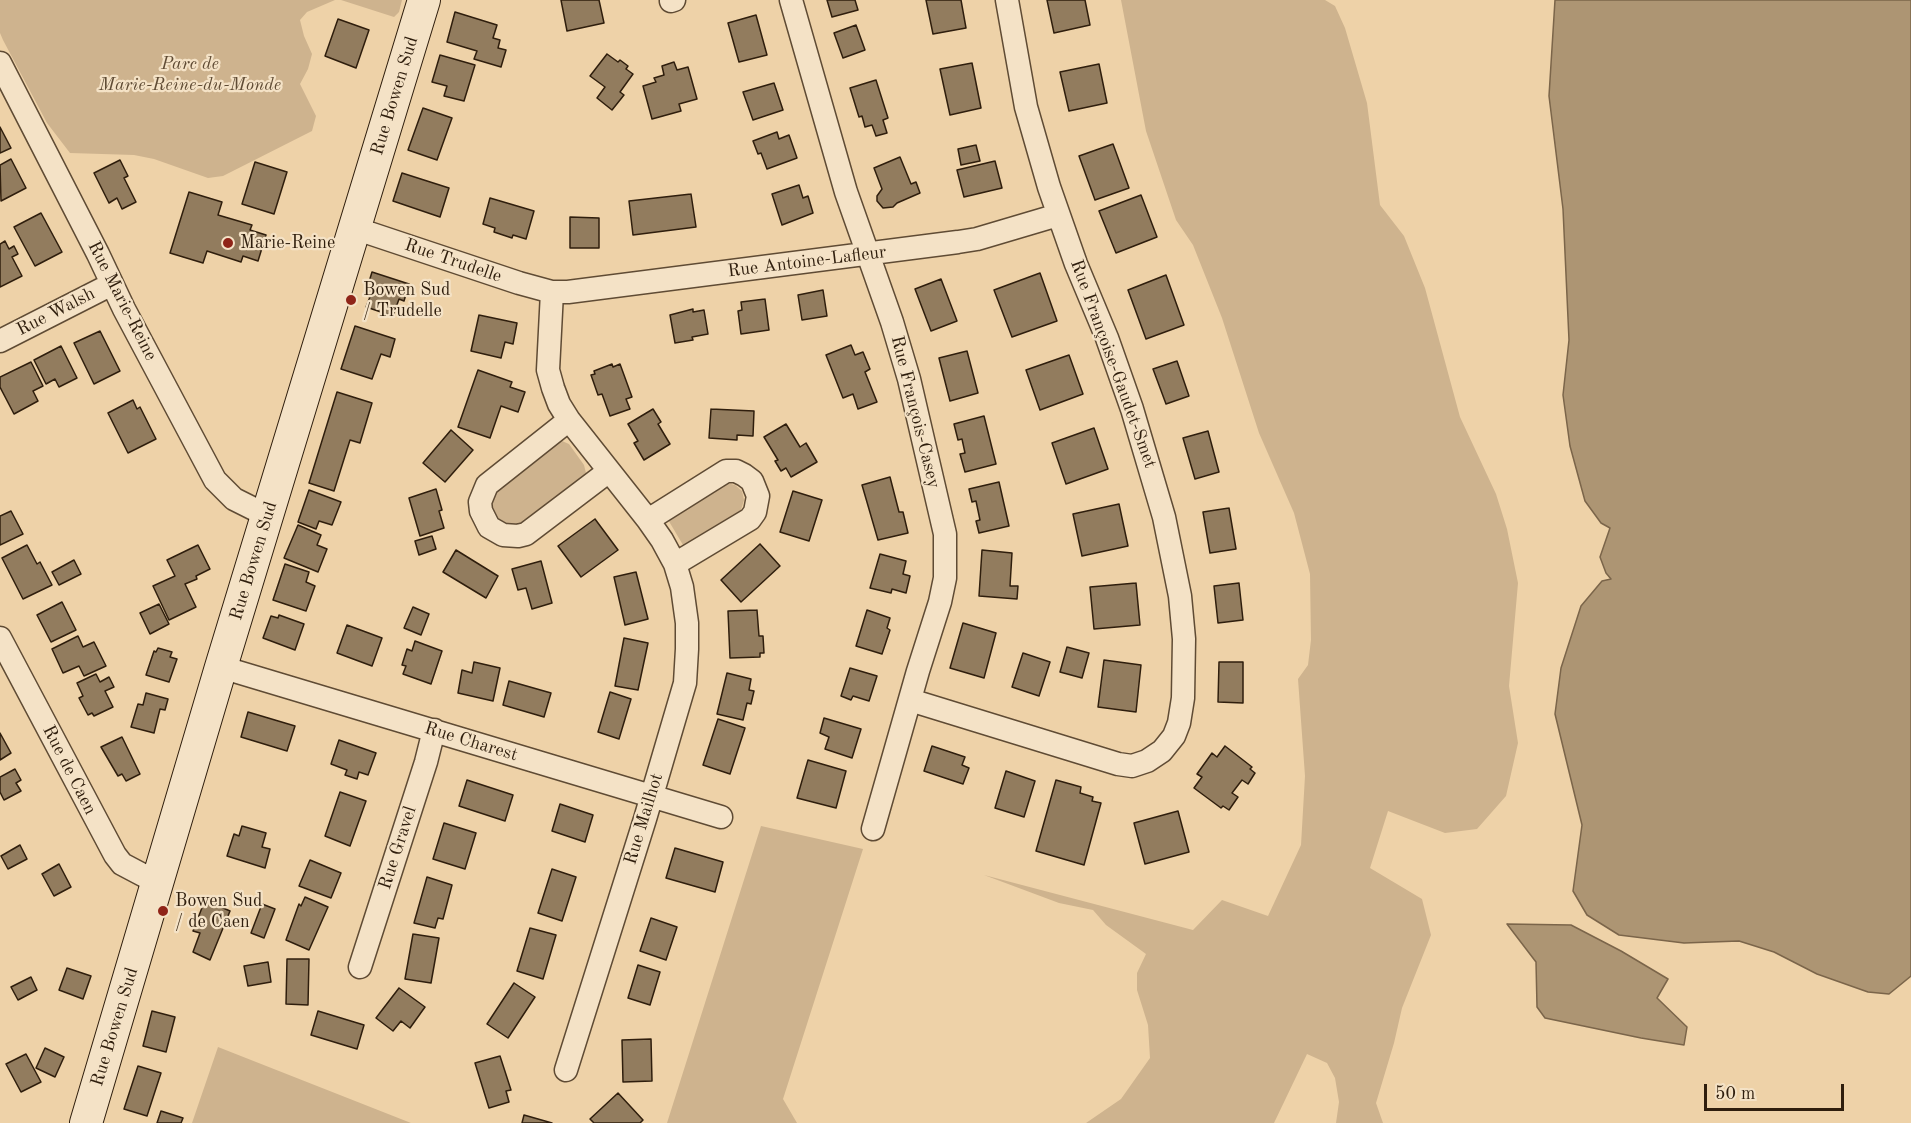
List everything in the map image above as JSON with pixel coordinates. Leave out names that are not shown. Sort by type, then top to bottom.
[{"type":"street","name":"Rue Bowen Sud","points":[[86,1123],[221,667],[424,0]]},
{"type":"street","name":"Rue François-Casey","points":[[791,0],[839,169],[892,322],[909,379],[945,534],[945,578],[940,602],[873,829]]},
{"type":"street","name":"Rue Françoise-Gaudet-Smet","points":[[910,700],[1118,764],[1132,766],[1147,761],[1162,751],[1174,736],[1179,723],[1183,698],[1184,639],[1180,596],[1164,517],[1132,408],[1058,215],[1026,108],[1006,0]]},
{"type":"street","name":"Rue Marie-Reine","points":[[0,63],[215,480],[234,499],[268,516]]},
{"type":"street","name":"Rue Antoine-Lafleur","points":[[552,292],[588,291],[977,239],[1058,215]]},
{"type":"street","name":"Rue Trudelle","points":[[354,228],[552,292]]},
{"type":"street","name":"Rue Walsh","points":[[0,341],[112,284]]},
{"type":"street","name":"Rue Mailhot","points":[[552,292],[548,370],[556,396],[568,420],[648,520],[675,564],[682,587],[687,623],[685,682],[566,1070]]},
{"type":"street","points":[[568,420],[487,485],[480,502],[481,511],[489,527],[503,535],[526,534],[609,471]]},
{"type":"street","points":[[648,520],[726,471],[736,471],[752,481],[758,496],[755,512],[750,519],[675,564]]},
{"type":"street","name":"Rue de Caen","points":[[0,638],[115,855],[122,864],[158,883]]},
{"type":"street","name":"Rue Charest","points":[[221,667],[721,817]]},
{"type":"street","name":"Rue Gravel","points":[[360,967],[426,762],[434,730]]},
{"type":"green space","name":"Parc de Marie-Reine-du-Monde","points":[[0,0],[335,0],[307,12],[300,20],[312,54],[308,69],[300,84],[316,116],[312,131],[223,176],[208,178],[154,159],[134,155],[70,153],[47,123],[3,40],[0,33]]},
{"type":"green space","points":[[341,0],[402,0],[399,12],[394,17]]},
{"type":"green space","points":[[1121,0],[1325,0],[1335,6],[1345,28],[1367,103],[1380,205],[1404,236],[1425,288],[1460,417],[1496,494],[1507,529],[1518,583],[1509,686],[1518,743],[1506,796],[1477,829],[1445,833],[1388,811],[1370,868],[1422,899],[1431,935],[1402,1008],[1376,1103],[1383,1123],[1336,1123],[1339,1102],[1335,1078],[1327,1063],[1307,1054],[1274,1123],[1086,1123],[1121,1099],[1150,1058],[1148,1025],[1137,990],[1137,973],[1146,954],[1106,925],[1093,910],[1059,903],[984,875],[1193,930],[1222,900],[1268,916],[1301,845],[1305,776],[1298,679],[1308,665],[1311,640],[1310,574],[1294,513],[1259,433],[1222,318],[1193,245],[1176,220],[1146,131]]},
{"type":"green space","points":[[562,441],[569,444],[584,465],[585,479],[523,523],[507,525],[500,520],[494,514],[492,505],[492,496],[499,486],[554,443]]},
{"type":"green space","points":[[727,483],[735,485],[742,491],[744,500],[740,513],[687,545],[683,545],[667,518]]},
{"type":"green space","points":[[761,826],[863,849],[783,1099],[797,1123],[667,1123]]},
{"type":"green space","points":[[218,1047],[411,1123],[192,1123]]},
{"type":"shaded area","points":[[1555,0],[1911,0],[1911,976],[1889,994],[1868,992],[1817,974],[1774,952],[1739,941],[1684,943],[1619,935],[1587,915],[1573,891],[1582,825],[1555,714],[1561,668],[1581,606],[1602,581],[1611,579],[1600,557],[1610,528],[1601,523],[1585,501],[1570,446],[1563,395],[1569,340],[1563,209],[1549,96]]},
{"type":"shaded area","points":[[1507,924],[1571,925],[1668,979],[1657,998],[1687,1027],[1684,1045],[1545,1018],[1537,1007],[1536,962]]},
{"type":"building","points":[[561,0],[599,0],[604,23],[567,31]]},
{"type":"building","points":[[827,0],[855,0],[858,10],[832,17]]},
{"type":"building","points":[[926,0],[961,0],[966,28],[933,34]]},
{"type":"building","points":[[1047,0],[1085,0],[1090,25],[1054,33]]},
{"type":"building","points":[[455,12],[497,25],[493,38],[500,40],[498,48],[506,50],[501,67],[474,59],[477,51],[447,42]]},
{"type":"building","points":[[756,15],[767,55],[739,62],[728,23]]},
{"type":"building","points":[[338,19],[369,30],[356,68],[325,56]]},
{"type":"building","points":[[856,25],[865,50],[843,58],[834,33]]},
{"type":"building","points":[[607,54],[628,66],[626,69],[633,74],[620,92],[624,95],[612,110],[597,98],[605,87],[590,76]]},
{"type":"building","points":[[440,55],[475,65],[464,101],[444,96],[447,86],[432,82]]},
{"type":"building","points":[[674,62],[677,70],[688,67],[697,99],[679,104],[681,111],[652,119],[643,86],[656,82],[654,78],[664,75],[662,66]]},
{"type":"building","points":[[972,63],[981,108],[950,115],[940,69]]},
{"type":"building","points":[[1099,64],[1107,103],[1069,111],[1060,72]]},
{"type":"building","points":[[876,80],[888,118],[883,120],[887,133],[876,136],[872,125],[865,127],[862,116],[859,117],[850,88]]},
{"type":"building","points":[[774,83],[783,110],[753,120],[743,92]]},
{"type":"building","points":[[423,108],[452,118],[437,160],[408,150]]},
{"type":"building","points":[[0,127],[11,148],[0,153]]},
{"type":"building","points":[[777,132],[779,139],[789,135],[797,158],[767,169],[753,141]]},
{"type":"building","points":[[1113,144],[1129,188],[1095,200],[1079,156]]},
{"type":"building","points":[[976,145],[980,161],[961,165],[958,149]]},
{"type":"building","points":[[900,157],[911,184],[916,182],[920,193],[893,207],[883,208],[877,201],[877,196],[882,189],[874,168]]},
{"type":"building","points":[[11,159],[26,188],[1,201],[0,165]]},
{"type":"building","points":[[120,160],[128,176],[124,178],[136,202],[122,209],[117,198],[109,203],[94,173]]},
{"type":"building","points":[[995,161],[1002,188],[964,197],[957,170]]},
{"type":"building","points":[[255,162],[287,172],[274,214],[242,204]]},
{"type":"building","points":[[402,173],[449,188],[440,217],[393,201]]},
{"type":"building","points":[[799,185],[803,198],[808,196],[813,213],[782,225],[772,194]]},
{"type":"building","points":[[189,192],[222,202],[218,215],[252,225],[250,230],[266,235],[258,261],[243,256],[241,262],[207,251],[203,263],[170,253]]},
{"type":"building","points":[[691,194],[696,227],[633,235],[629,201]]},
{"type":"building","points":[[1141,195],[1157,237],[1116,253],[1099,211]]},
{"type":"building","points":[[490,198],[534,211],[526,239],[513,235],[512,238],[494,232],[495,228],[483,224]]},
{"type":"building","points":[[41,213],[62,252],[35,266],[14,227]]},
{"type":"building","points":[[570,217],[599,218],[599,248],[570,248]]},
{"type":"building","points":[[5,241],[9,249],[14,246],[18,254],[12,257],[22,276],[0,287],[0,244]]},
{"type":"building","points":[[372,272],[409,284],[404,301],[399,299],[393,316],[366,307],[370,297],[365,295]]},
{"type":"building","points":[[1040,273],[1057,321],[1012,337],[994,290]]},
{"type":"building","points":[[1166,275],[1184,325],[1146,339],[1128,290]]},
{"type":"building","points":[[941,279],[957,321],[931,331],[915,289]]},
{"type":"building","points":[[823,290],[827,316],[802,320],[798,295]]},
{"type":"building","points":[[765,299],[769,330],[741,334],[738,311],[742,310],[741,302]]},
{"type":"building","points":[[693,309],[693,312],[704,310],[708,334],[692,337],[693,340],[675,343],[670,315]]},
{"type":"building","points":[[479,315],[517,323],[513,344],[505,342],[501,358],[471,351]]},
{"type":"building","points":[[355,326],[395,339],[390,357],[381,354],[372,379],[341,369]]},
{"type":"building","points":[[100,331],[120,371],[94,384],[74,343]]},
{"type":"building","points":[[851,345],[855,355],[863,352],[870,369],[865,372],[877,402],[858,409],[853,394],[843,398],[826,355]]},
{"type":"building","points":[[61,346],[77,378],[59,387],[55,379],[46,384],[34,360]]},
{"type":"building","points":[[967,351],[978,393],[950,401],[939,358]]},
{"type":"building","points":[[1069,355],[1083,394],[1040,410],[1026,370]]},
{"type":"building","points":[[1177,361],[1189,396],[1166,404],[1153,369]]},
{"type":"building","points":[[31,362],[43,386],[33,391],[38,401],[14,414],[0,387],[0,377]]},
{"type":"building","points":[[612,364],[613,367],[620,364],[632,397],[626,399],[630,409],[610,416],[602,394],[598,395],[591,375],[595,374],[594,371]]},
{"type":"building","points":[[478,370],[512,382],[510,387],[525,392],[518,412],[501,406],[490,438],[458,427]]},
{"type":"building","points":[[337,392],[372,403],[360,443],[350,440],[334,491],[309,483]]},
{"type":"building","points":[[133,400],[137,409],[140,407],[156,439],[128,453],[108,413]]},
{"type":"building","points":[[653,409],[661,422],[658,424],[670,444],[644,460],[634,443],[638,441],[628,424]]},
{"type":"building","points":[[711,409],[754,411],[753,436],[737,435],[737,440],[709,438]]},
{"type":"building","points":[[984,416],[996,464],[965,472],[960,454],[965,453],[962,439],[958,440],[954,424]]},
{"type":"building","points":[[786,424],[800,447],[806,443],[817,462],[791,477],[786,468],[781,471],[775,461],[778,460],[764,437]]},
{"type":"building","points":[[1094,428],[1108,469],[1066,484],[1052,443]]},
{"type":"building","points":[[451,430],[473,450],[445,482],[423,463]]},
{"type":"building","points":[[1208,431],[1219,472],[1195,479],[1183,438]]},
{"type":"building","points":[[890,477],[899,512],[903,512],[908,533],[878,540],[862,485]]},
{"type":"building","points":[[999,482],[1009,526],[979,533],[976,521],[980,520],[976,501],[972,502],[969,489]]},
{"type":"building","points":[[436,489],[444,528],[420,536],[409,498]]},
{"type":"building","points":[[309,490],[341,502],[332,525],[319,521],[316,529],[298,522]]},
{"type":"building","points":[[793,491],[822,500],[809,541],[780,532]]},
{"type":"building","points":[[1119,504],[1128,546],[1082,556],[1073,514]]},
{"type":"building","points":[[1229,508],[1236,549],[1210,553],[1203,512]]},
{"type":"building","points":[[11,511],[23,534],[0,545],[0,516]]},
{"type":"building","points":[[595,519],[618,550],[581,577],[558,546]]},
{"type":"building","points":[[298,525],[321,535],[317,545],[327,549],[318,572],[284,558]]},
{"type":"building","points":[[432,536],[436,549],[419,555],[415,541]]},
{"type":"building","points":[[760,544],[780,566],[741,602],[721,580]]},
{"type":"building","points":[[27,545],[37,564],[40,562],[52,585],[23,599],[2,558]]},
{"type":"building","points":[[198,545],[210,569],[196,576],[197,579],[185,584],[196,607],[169,620],[153,586],[175,576],[167,560]]},
{"type":"building","points":[[456,550],[498,576],[486,598],[443,572]]},
{"type":"building","points":[[982,550],[1012,553],[1010,586],[1018,586],[1017,599],[979,596]]},
{"type":"building","points":[[880,554],[906,561],[903,574],[910,576],[906,593],[892,589],[891,593],[870,588]]},
{"type":"building","points":[[74,560],[81,574],[59,585],[52,572]]},
{"type":"building","points":[[541,561],[552,603],[532,609],[526,588],[518,590],[512,569]]},
{"type":"building","points":[[285,564],[309,572],[306,582],[315,586],[306,611],[273,600]]},
{"type":"building","points":[[636,572],[648,619],[625,625],[614,577]]},
{"type":"building","points":[[1136,583],[1140,625],[1094,629],[1090,587]]},
{"type":"building","points":[[1239,583],[1243,620],[1218,623],[1214,586]]},
{"type":"building","points":[[62,602],[76,630],[51,642],[37,615]]},
{"type":"building","points":[[159,604],[169,624],[150,634],[140,613]]},
{"type":"building","points":[[413,607],[429,614],[421,635],[404,628]]},
{"type":"building","points":[[757,610],[759,636],[763,636],[764,653],[760,653],[760,657],[730,658],[728,611]]},
{"type":"building","points":[[867,610],[890,618],[887,628],[890,630],[882,654],[856,646]]},
{"type":"building","points":[[279,615],[304,624],[295,650],[263,638],[271,616],[278,618]]},
{"type":"building","points":[[963,623],[996,633],[984,678],[950,668]]},
{"type":"building","points":[[347,625],[382,638],[372,666],[337,653]]},
{"type":"building","points":[[78,636],[83,647],[94,642],[106,666],[84,676],[79,666],[63,673],[52,649]]},
{"type":"building","points":[[624,638],[648,643],[638,690],[615,686]]},
{"type":"building","points":[[415,641],[442,651],[431,684],[403,674],[406,666],[402,665],[407,649],[412,651]]},
{"type":"building","points":[[1067,647],[1089,653],[1082,678],[1060,672]]},
{"type":"building","points":[[158,648],[172,652],[170,657],[177,659],[169,682],[146,675],[154,651],[156,652]]},
{"type":"building","points":[[1023,653],[1050,662],[1039,696],[1012,687]]},
{"type":"building","points":[[1104,660],[1141,665],[1136,712],[1098,707]]},
{"type":"building","points":[[474,662],[500,668],[493,701],[458,693],[462,670],[472,673]]},
{"type":"building","points":[[1219,662],[1243,662],[1243,703],[1218,702]]},
{"type":"building","points":[[850,668],[877,676],[869,701],[853,696],[851,700],[841,696]]},
{"type":"building","points":[[727,673],[751,679],[749,690],[754,691],[751,704],[747,703],[743,720],[717,714]]},
{"type":"building","points":[[96,674],[100,682],[109,677],[114,687],[105,691],[113,707],[94,716],[92,713],[88,715],[79,698],[83,696],[77,683]]},
{"type":"building","points":[[509,681],[551,693],[544,717],[503,705]]},
{"type":"building","points":[[610,692],[631,699],[619,739],[598,732]]},
{"type":"building","points":[[146,693],[168,699],[165,710],[160,709],[154,733],[131,727],[138,704],[143,705]]},
{"type":"building","points":[[248,712],[295,726],[287,751],[241,737]]},
{"type":"building","points":[[824,718],[861,729],[852,758],[825,749],[829,737],[820,733]]},
{"type":"building","points":[[718,719],[745,728],[730,774],[703,765]]},
{"type":"building","points":[[0,733],[11,753],[0,760]]},
{"type":"building","points":[[122,737],[140,774],[126,781],[122,774],[118,776],[101,747]]},
{"type":"building","points":[[339,740],[376,753],[368,775],[359,772],[357,779],[345,775],[347,770],[331,764]]},
{"type":"building","points":[[932,746],[965,757],[962,765],[969,768],[963,784],[924,771]]},
{"type":"building","points":[[1225,746],[1252,767],[1250,769],[1255,773],[1248,784],[1242,780],[1232,793],[1238,797],[1229,810],[1223,806],[1221,808],[1194,788],[1202,777],[1197,774],[1212,753],[1217,757]]},
{"type":"building","points":[[808,760],[846,771],[836,808],[797,798]]},
{"type":"building","points":[[15,769],[21,780],[16,783],[21,791],[4,800],[0,792],[0,777]]},
{"type":"building","points":[[1006,771],[1035,781],[1024,817],[995,808]]},
{"type":"building","points":[[467,780],[513,795],[505,821],[459,806]]},
{"type":"building","points":[[1056,780],[1081,787],[1080,793],[1093,797],[1092,801],[1101,803],[1084,865],[1036,851]]},
{"type":"building","points":[[340,792],[366,801],[350,846],[325,836]]},
{"type":"building","points":[[560,804],[593,815],[585,842],[552,831]]},
{"type":"building","points":[[1178,811],[1189,852],[1145,864],[1134,823]]},
{"type":"building","points":[[444,823],[476,833],[465,869],[433,859]]},
{"type":"building","points":[[242,826],[266,833],[262,847],[270,849],[265,868],[227,856],[234,834],[239,836]]},
{"type":"building","points":[[20,845],[27,859],[8,869],[1,856]]},
{"type":"building","points":[[675,848],[723,862],[715,892],[666,878]]},
{"type":"building","points":[[310,860],[341,873],[331,898],[299,886]]},
{"type":"building","points":[[59,864],[71,887],[54,896],[42,874]]},
{"type":"building","points":[[552,869],[576,877],[562,921],[538,913]]},
{"type":"building","points":[[427,877],[452,885],[443,919],[438,918],[435,928],[414,923]]},
{"type":"building","points":[[305,897],[328,907],[309,950],[286,940],[299,904],[301,906]]},
{"type":"building","points":[[205,900],[230,911],[210,960],[193,952],[200,933],[193,931]]},
{"type":"building","points":[[262,904],[275,909],[264,938],[251,933]]},
{"type":"building","points":[[651,918],[677,927],[666,960],[640,951]]},
{"type":"building","points":[[530,928],[556,935],[543,979],[517,971]]},
{"type":"building","points":[[413,934],[439,938],[431,983],[405,979]]},
{"type":"building","points":[[287,959],[309,959],[308,1005],[286,1004]]},
{"type":"building","points":[[268,962],[271,982],[248,986],[244,966]]},
{"type":"building","points":[[638,965],[660,972],[650,1005],[628,998]]},
{"type":"building","points":[[67,968],[91,976],[83,999],[59,990]]},
{"type":"building","points":[[31,977],[37,990],[18,1000],[11,987]]},
{"type":"building","points":[[514,983],[535,997],[508,1038],[487,1024]]},
{"type":"building","points":[[399,988],[425,1007],[410,1028],[401,1021],[393,1031],[376,1018]]},
{"type":"building","points":[[152,1011],[175,1017],[166,1052],[143,1046]]},
{"type":"building","points":[[318,1011],[364,1025],[357,1049],[311,1035]]},
{"type":"building","points":[[651,1039],[652,1081],[623,1082],[622,1040]]},
{"type":"building","points":[[45,1048],[64,1057],[55,1077],[36,1068]]},
{"type":"building","points":[[26,1054],[41,1082],[21,1092],[6,1064]]},
{"type":"building","points":[[500,1056],[511,1090],[506,1091],[509,1102],[489,1108],[475,1063]]},
{"type":"building","points":[[138,1066],[161,1073],[147,1116],[124,1109]]},
{"type":"building","points":[[618,1093],[643,1120],[640,1123],[594,1123],[590,1119]]},
{"type":"building","points":[[161,1111],[183,1118],[181,1123],[157,1123]]},
{"type":"building","points":[[524,1115],[552,1123],[522,1123]]},
{"type":"place","name":"Marie-Reine","points":[[228,243]]},
{"type":"place","name":"Bowen Sud / Trudelle","points":[[351,300]]},
{"type":"place","name":"Bowen Sud / de Caen","points":[[163,911]]}]
